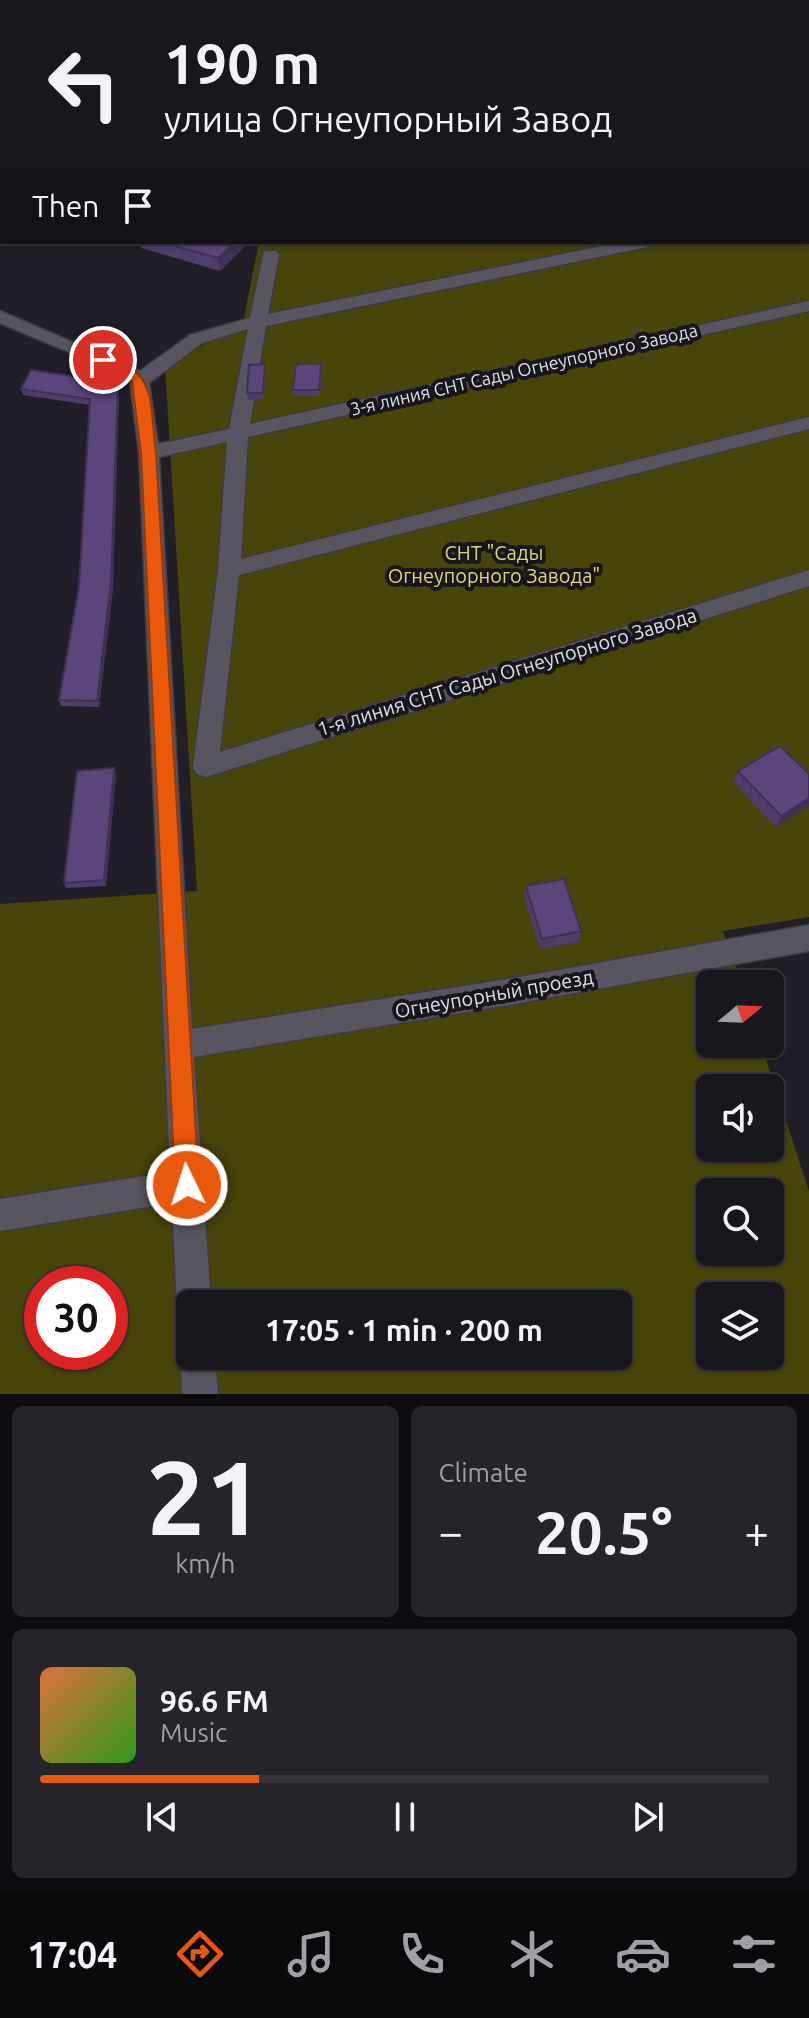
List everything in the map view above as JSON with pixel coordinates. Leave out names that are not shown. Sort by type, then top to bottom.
[{"type":"street","points":[[139,381],[196,339],[257,322],[637,244]]},
{"type":"street","points":[[270,255],[238,434],[229,570],[809,423]]},
{"type":"street","name":"3-я линия СНТ Сады Огнеупорного Завода","points":[[149,453],[809,306]]},
{"type":"street","points":[[0,316],[130,371],[139,381],[149,453],[193,1290]]},
{"type":"street","name":"1-я линия СНТ Сады Огнеупорного Завода","points":[[229,570],[206,767],[809,578]]},
{"type":"street","name":"Огнеупорный проезд","points":[[178,1045],[514,991],[809,938]]},
{"type":"street","points":[[0,1215],[187,1185]]},
{"type":"street","points":[[199,1370],[200,1394]]},
{"type":"green space","name":"СНТ \"Сады Огнеупорного Завода\"","points":[[259,244],[809,244],[809,917],[723,931],[737,970],[696,970],[696,1058],[766,1058],[771,1074],[696,1074],[696,1162],[784,1162],[784,1114],[809,1191],[809,1394],[0,1394],[0,904],[197,891],[165,366],[243,323]]},
{"type":"building","points":[[168,244],[233,244],[218,258]]},
{"type":"building","points":[[265,364],[263,393],[247,393],[249,365]]},
{"type":"building","points":[[296,364],[321,364],[319,390],[293,390]]},
{"type":"building","points":[[31,370],[118,383],[111,582],[97,701],[59,700],[79,587],[90,399],[21,389]]},
{"type":"building","points":[[780,746],[809,774],[809,798],[781,816],[738,771]]},
{"type":"building","points":[[114,768],[104,880],[64,883],[77,771]]},
{"type":"building","points":[[564,879],[581,931],[542,939],[526,886]]},
{"type":"route","points":[[103,360],[130,371],[139,381],[149,453],[187,1185]]}]
